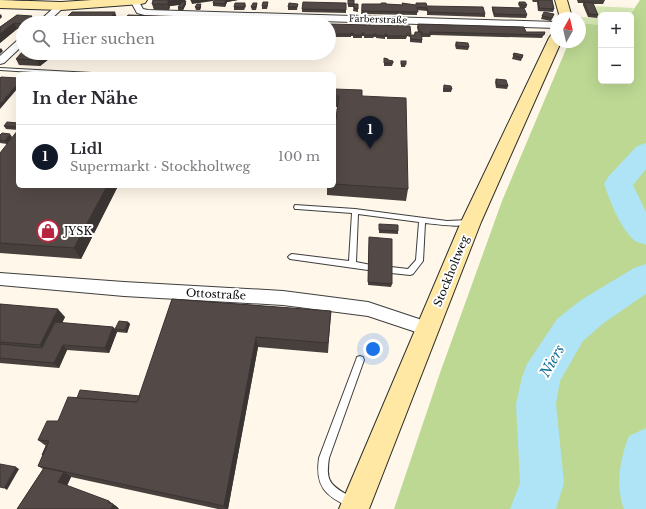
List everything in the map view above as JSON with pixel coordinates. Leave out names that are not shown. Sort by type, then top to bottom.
[{"type":"main road","points":[[0,4],[61,6],[138,0]]},
{"type":"main road","points":[[561,0],[564,12]]},
{"type":"main road","name":"Stockholtweg","points":[[355,507],[470,222],[551,48]]},
{"type":"street","name":"Färberstraße","points":[[138,0],[140,10],[148,13],[250,16]]},
{"type":"street","points":[[50,16],[61,6]]},
{"type":"street","name":"Färberstraße","points":[[336,19],[550,25]]},
{"type":"street","points":[[0,61],[16,46]]},
{"type":"street","name":"Ottostraße","points":[[0,278],[124,289],[298,300],[368,309],[428,329]]},
{"type":"lane","points":[[0,69],[55,72]]},
{"type":"lane","points":[[297,207],[355,211],[447,223],[470,222]]},
{"type":"lane","points":[[352,264],[355,211]]},
{"type":"lane","points":[[391,270],[410,272],[419,261],[422,220]]},
{"type":"lane","points":[[292,257],[368,267]]},
{"type":"lane","points":[[355,507],[327,489],[323,479],[322,468],[324,458],[360,360]]},
{"type":"green space","points":[[640,0],[646,0],[646,509],[394,509],[440,373],[502,201],[566,48],[586,48],[586,24],[598,25],[598,84],[634,84],[634,12],[632,12]]},
{"type":"green space","points":[[592,6],[634,8],[632,12],[598,12],[598,25],[586,24],[586,17],[597,18]]},
{"type":"building","points":[[153,0],[173,0],[168,1],[168,4],[152,4]]},
{"type":"building","points":[[214,0],[226,0],[224,4],[213,3]]},
{"type":"building","points":[[348,0],[354,0],[354,4],[348,4]]},
{"type":"building","points":[[538,0],[552,0],[554,9],[539,8]]},
{"type":"building","points":[[186,1],[182,8],[178,7],[182,2]]},
{"type":"building","points":[[263,2],[268,2],[267,6],[262,6]]},
{"type":"building","points":[[303,2],[346,3],[346,10],[302,9]]},
{"type":"building","points":[[519,2],[525,2],[527,5],[520,5]]},
{"type":"building","points":[[584,2],[593,3],[598,15],[589,14]]},
{"type":"building","points":[[235,3],[245,3],[244,7],[234,7]]},
{"type":"building","points":[[253,3],[257,3],[256,7],[251,7]]},
{"type":"building","points":[[289,3],[298,4],[297,7],[288,7]]},
{"type":"building","points":[[381,3],[416,5],[416,3],[426,3],[427,6],[483,7],[485,14],[428,12],[427,8],[417,7],[418,12],[362,11],[362,4]]},
{"type":"building","points":[[197,4],[201,4],[199,8],[195,7]]},
{"type":"building","points":[[354,4],[358,4],[358,9],[354,8]]},
{"type":"building","points":[[492,7],[524,8],[527,15],[495,14]]},
{"type":"building","points":[[72,12],[115,12],[112,16],[68,16]]},
{"type":"building","points":[[544,12],[550,13],[550,18],[542,16]]},
{"type":"building","points":[[17,15],[32,16],[16,16],[16,23],[14,23],[0,34],[0,27]]},
{"type":"building","points":[[128,15],[158,16],[127,16]]},
{"type":"building","points":[[336,24],[410,26],[411,34],[407,33],[407,36],[387,36],[387,34],[385,34],[385,36],[376,34],[364,35],[364,33],[362,33],[362,35],[336,34]]},
{"type":"building","points":[[418,24],[524,27],[526,32],[545,32],[544,35],[430,32],[431,34],[422,34],[422,32],[419,31]]},
{"type":"building","points":[[415,32],[421,32],[422,40],[411,39],[410,35],[415,35]]},
{"type":"building","points":[[456,42],[468,43],[469,47],[457,46]]},
{"type":"building","points":[[514,53],[523,55],[522,58],[513,55]]},
{"type":"building","points":[[384,58],[393,61],[393,63],[384,63]]},
{"type":"building","points":[[401,61],[406,61],[406,64],[401,64]]},
{"type":"building","points":[[0,78],[16,78],[16,85],[0,104]]},
{"type":"building","points":[[496,79],[506,80],[508,86],[497,85]]},
{"type":"building","points":[[444,85],[451,86],[452,89],[444,89]]},
{"type":"building","points":[[336,89],[362,90],[362,96],[406,98],[408,189],[336,184],[336,119],[339,96],[336,96]]},
{"type":"building","points":[[7,122],[16,123],[16,127],[4,126]]},
{"type":"building","points":[[2,133],[10,134],[5,141],[0,140],[0,135]]},
{"type":"building","points":[[16,133],[16,188],[106,188],[74,248],[0,243],[0,153]]},
{"type":"building","points":[[379,224],[398,225],[398,231],[379,230]]},
{"type":"building","points":[[369,237],[392,239],[392,284],[368,282]]},
{"type":"building","points":[[172,299],[331,311],[328,343],[256,337],[224,506],[38,466],[49,441],[38,440],[47,421],[58,421],[68,397],[137,402]]},
{"type":"building","points":[[0,304],[58,309],[40,345],[0,342]]},
{"type":"building","points":[[119,321],[128,322],[125,330],[115,329]]},
{"type":"building","points":[[55,322],[113,327],[105,348],[63,345],[54,363],[0,358],[0,344],[42,348]]},
{"type":"building","points":[[80,390],[140,396],[137,402],[77,398]]},
{"type":"building","points":[[0,464],[16,467],[4,488],[0,487]]},
{"type":"building","points":[[44,468],[64,472],[58,482],[109,501],[109,503],[113,504],[111,509],[17,509]]},
{"type":"waterway","name":"Niers","points":[[646,152],[618,184],[626,204],[641,228],[646,233]]},
{"type":"waterway","name":"Niers","points":[[533,509],[542,483],[536,404],[541,377],[570,330],[593,311],[646,277]]},
{"type":"waterway","name":"Niers","points":[[646,449],[644,451],[641,477],[646,506]]},
{"type":"place","name":"Lidl","points":[[370,149]]},
{"type":"place","name":"JYSK","points":[[48,231]]}]
